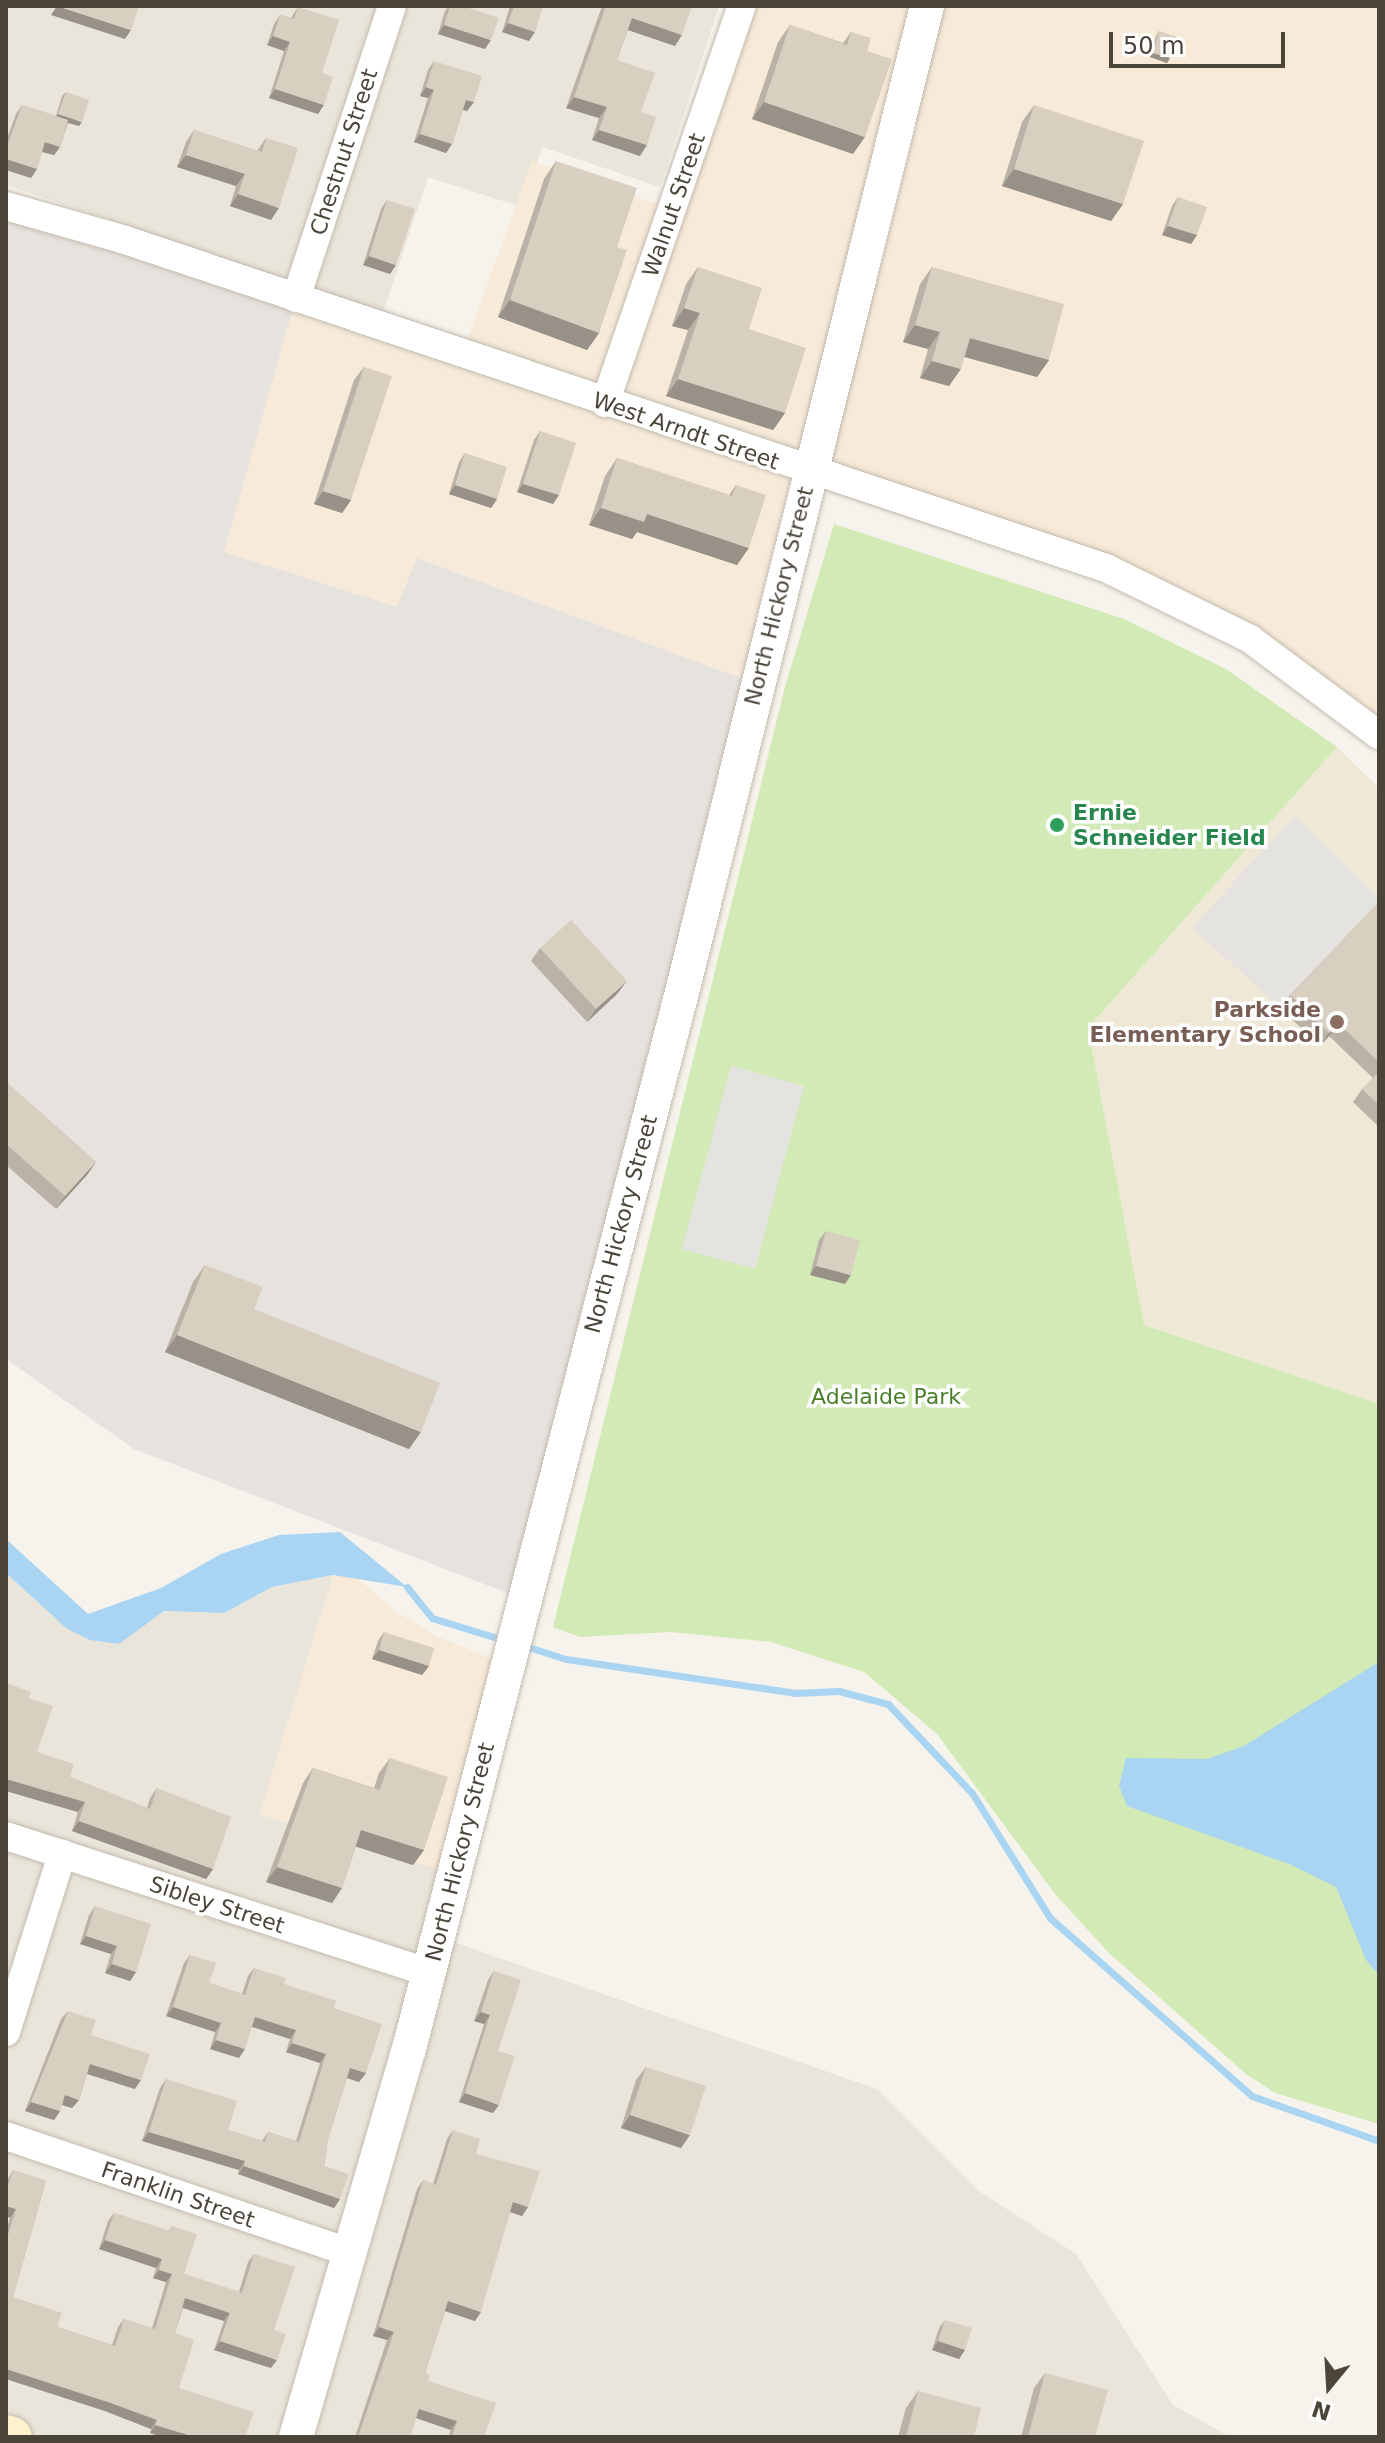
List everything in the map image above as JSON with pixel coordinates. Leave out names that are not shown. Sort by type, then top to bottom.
[{"type":"main road","points":[[6,2435],[12,2437]]},
{"type":"street","name":"Chestnut Street","points":[[296,298],[392,6]]},
{"type":"street","name":"Walnut Street","points":[[605,403],[742,6]]},
{"type":"street","name":"North Hickory Street","points":[[296,2437],[429,1973],[684,984],[927,6]]},
{"type":"street","name":"West Arndt Street","points":[[6,206],[296,298],[809,473],[1046,547],[1150,587],[1277,656],[1379,735]]},
{"type":"street","name":"Sibley Street","points":[[6,1836],[429,1973]]},
{"type":"street","points":[[6,2032],[62,1854]]},
{"type":"street","name":"Franklin Street","points":[[6,2136],[351,2253]]},
{"type":"shaded area","points":[[6,6],[719,6],[660,187],[542,147],[522,207],[428,177],[383,312],[6,185]]},
{"type":"shaded area","points":[[742,6],[898,6],[924,15],[927,6],[1379,6],[1379,735],[1222,623],[810,473],[757,684],[418,558],[397,607],[224,552],[296,298],[462,354],[532,161],[672,209]]},
{"type":"shaded area","points":[[6,206],[296,298],[224,552],[397,607],[417,558],[757,684],[523,1599],[134,1449],[6,1359]]},
{"type":"shaded area","points":[[1337,747],[1379,788],[1379,1404],[1144,1325],[1088,1028]]},
{"type":"shaded area","points":[[1295,816],[1379,898],[1379,905],[1280,1008],[1192,927]]},
{"type":"shaded area","points":[[731,1066],[804,1086],[755,1269],[682,1249]]},
{"type":"shaded area","points":[[6,1573],[66,1628],[119,1644],[164,1611],[224,1613],[272,1587],[333,1575],[260,1814],[454,1874],[439,1937],[877,2089],[979,2191],[1076,2254],[1173,2405],[1230,2437],[6,2437]]},
{"type":"shaded area","points":[[333,1575],[355,1576],[394,1610],[434,1635],[507,1665],[454,1874],[260,1814]]},
{"type":"green space","name":"Adelaide Park","points":[[834,524],[1124,619],[1226,669],[1337,747],[1088,1028],[1144,1325],[1379,1404],[1379,2124],[1275,2093],[1246,2074],[1109,1953],[1055,1894],[937,1734],[864,1672],[771,1642],[671,1632],[580,1637],[553,1627],[785,687]]},
{"type":"water","points":[[340,1532],[407,1587],[333,1575],[272,1587],[224,1613],[164,1611],[119,1644],[90,1640],[66,1628],[6,1573],[6,1539],[88,1614],[161,1588],[221,1554],[279,1535]]},
{"type":"water","points":[[1379,1662],[1379,1975],[1366,1960],[1336,1887],[1289,1864],[1127,1806],[1119,1786],[1126,1758],[1207,1759],[1244,1746]]},
{"type":"building","points":[[57,6],[139,6],[131,30]]},
{"type":"building","points":[[450,6],[463,6],[499,18],[491,40],[444,25]]},
{"type":"building","points":[[514,6],[543,6],[535,32],[508,23]]},
{"type":"building","points":[[606,6],[692,6],[682,35],[632,18],[617,60],[655,73],[641,112],[656,117],[647,145],[599,130],[607,107],[574,97]]},
{"type":"building","points":[[298,7],[339,20],[322,73],[333,77],[324,105],[275,89],[290,42],[273,36],[280,15],[294,19]]},
{"type":"building","points":[[790,25],[847,45],[851,32],[871,38],[867,51],[892,59],[865,137],[764,102]]},
{"type":"building","points":[[1159,31],[1177,37],[1170,58],[1153,53]]},
{"type":"building","points":[[434,61],[482,76],[474,102],[466,100],[452,144],[420,134],[434,90],[426,87]]},
{"type":"building","points":[[66,92],[89,100],[82,122],[58,114]]},
{"type":"building","points":[[22,105],[68,120],[60,147],[45,142],[37,169],[6,159],[6,149]]},
{"type":"building","points":[[1034,105],[1144,141],[1123,204],[1014,169]]},
{"type":"building","points":[[194,130],[262,152],[266,138],[298,148],[279,208],[238,194],[245,174],[186,155]]},
{"type":"building","points":[[556,161],[637,188],[617,247],[627,250],[599,333],[510,300]]},
{"type":"building","points":[[1178,197],[1207,207],[1197,235],[1168,226]]},
{"type":"building","points":[[387,200],[415,209],[396,265],[369,256]]},
{"type":"building","points":[[698,267],[762,288],[749,329],[806,348],[785,413],[678,379],[700,313],[684,308]]},
{"type":"building","points":[[932,267],[1064,304],[1049,360],[970,338],[961,369],[932,361],[940,332],[915,325]]},
{"type":"building","points":[[364,367],[392,376],[351,500],[323,491]]},
{"type":"building","points":[[540,431],[576,443],[559,495],[523,484]]},
{"type":"building","points":[[465,453],[507,467],[497,499],[455,485]]},
{"type":"building","points":[[617,458],[732,496],[736,485],[766,495],[749,548],[647,514],[644,522],[601,508]]},
{"type":"building","name":"Parkside Elementary School","points":[[1379,902],[1379,1062],[1338,1023],[1329,1033],[1290,995]]},
{"type":"building","points":[[571,920],[627,981],[596,1009],[540,948]]},
{"type":"building","points":[[1379,1072],[1379,1105],[1362,1089]]},
{"type":"building","points":[[6,1082],[96,1162],[65,1196],[6,1144]]},
{"type":"building","points":[[826,1231],[860,1240],[851,1275],[816,1266]]},
{"type":"building","points":[[205,1265],[263,1287],[254,1309],[440,1383],[421,1432],[177,1335]]},
{"type":"building","points":[[384,1632],[434,1648],[429,1666],[379,1650]]},
{"type":"building","points":[[6,1683],[31,1692],[29,1698],[53,1706],[37,1752],[74,1764],[70,1777],[150,1809],[157,1788],[231,1817],[213,1869],[79,1821],[85,1802],[6,1779]]},
{"type":"building","points":[[390,1758],[448,1777],[424,1850],[361,1830],[342,1888],[277,1867],[313,1768],[380,1790]]},
{"type":"building","points":[[95,1906],[151,1924],[136,1972],[112,1964],[117,1946],[86,1936]]},
{"type":"building","points":[[190,1955],[216,1963],[209,1983],[245,1995],[254,1968],[286,1978],[284,1984],[336,2001],[334,2008],[382,2024],[366,2073],[350,2068],[328,2139],[324,2166],[349,2174],[340,2199],[244,2166],[245,2161],[149,2132],[166,2079],[237,2101],[228,2130],[265,2142],[268,2132],[299,2142],[326,2054],[292,2043],[296,2030],[255,2017],[245,2049],[216,2040],[221,2023],[173,2007]]},
{"type":"building","points":[[494,1971],[521,1980],[498,2051],[515,2056],[499,2105],[465,2093],[490,2015],[481,2012]]},
{"type":"building","points":[[68,2011],[96,2020],[91,2035],[150,2054],[141,2080],[90,2064],[79,2100],[65,2095],[60,2111],[31,2102]]},
{"type":"building","points":[[646,2067],[706,2086],[690,2135],[630,2115]]},
{"type":"building","points":[[453,2130],[480,2139],[476,2154],[540,2171],[528,2207],[513,2202],[481,2312],[448,2301],[425,2373],[430,2375],[428,2381],[496,2403],[484,2437],[452,2437],[457,2421],[419,2409],[410,2437],[358,2437],[394,2332],[379,2327],[423,2180],[436,2185]]},
{"type":"building","points":[[13,2170],[46,2181],[13,2297],[62,2313],[57,2327],[115,2346],[124,2319],[155,2329],[172,2274],[159,2270],[162,2259],[105,2240],[114,2213],[170,2231],[172,2226],[197,2234],[184,2274],[242,2293],[254,2254],[295,2267],[274,2330],[286,2334],[277,2360],[220,2341],[230,2313],[185,2298],[175,2333],[194,2340],[179,2388],[254,2412],[245,2437],[195,2437],[155,2425],[157,2420],[111,2403],[6,2369],[6,2241],[16,2209],[6,2206],[6,2192]]},
{"type":"building","points":[[945,2320],[972,2328],[965,2350],[938,2341]]},
{"type":"building","points":[[1045,2373],[1108,2390],[1095,2437],[1028,2437]]},
{"type":"building","points":[[918,2391],[981,2408],[974,2437],[906,2437]]},
{"type":"waterway","points":[[407,1587],[432,1618],[507,1641]]},
{"type":"waterway","points":[[522,1645],[566,1659],[795,1693],[839,1691],[888,1704],[972,1793],[1050,1918],[1252,2096],[1379,2141]]},
{"type":"place","name":"Ernie Schneider Field","points":[[1057,825]]},
{"type":"place","name":"Parkside Elementary School","points":[[1337,1022]]}]
